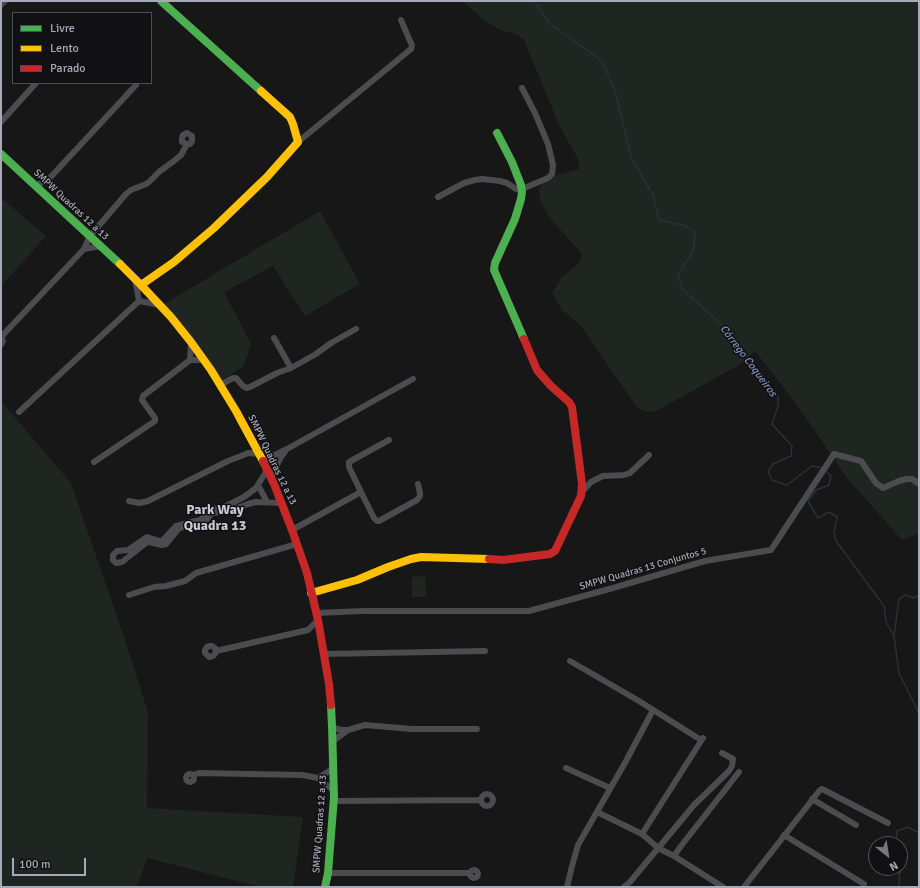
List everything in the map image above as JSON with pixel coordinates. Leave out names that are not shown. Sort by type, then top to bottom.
[{"type":"street","points":[[1,5],[5,1]]},
{"type":"street","points":[[163,1],[290,117],[298,142]]},
{"type":"street","points":[[141,285],[174,262],[214,228],[267,178],[298,142],[411,49],[412,45],[401,20]]},
{"type":"street","points":[[1,122],[35,84]]},
{"type":"street","points":[[36,185],[46,182],[136,85]]},
{"type":"street","points":[[438,197],[470,181],[482,179],[500,181],[519,190],[548,178],[552,174],[548,144],[535,113],[522,88]]},
{"type":"street","points":[[311,594],[357,580],[388,567],[421,557],[502,560],[550,554],[557,548],[580,498],[582,492],[572,407],[569,402],[551,386],[537,370],[494,270],[495,263],[515,219],[521,199],[522,189],[512,162],[497,133]]},
{"type":"street","points":[[1,345],[3,341],[1,337],[84,249],[90,236],[126,194],[131,190],[149,182],[160,171],[181,155],[187,144]]},
{"type":"street","name":"SMPW Quadras 12 a 13","points":[[3,159],[36,185],[101,246],[160,305],[204,360],[236,411],[253,442],[266,457],[269,474],[282,503],[306,573],[317,616],[324,654],[332,726],[334,768],[334,801],[328,873],[325,887]]},
{"type":"street","points":[[44,194],[46,182]]},
{"type":"street","points":[[84,249],[101,246]]},
{"type":"street","points":[[135,279],[139,301]]},
{"type":"street","points":[[139,301],[160,305]]},
{"type":"street","points":[[19,412],[139,301]]},
{"type":"street","points":[[220,386],[233,378],[236,378],[243,386],[248,388],[277,373],[291,368],[356,328]]},
{"type":"street","points":[[274,338],[291,368]]},
{"type":"street","points":[[190,342],[190,360]]},
{"type":"street","points":[[94,462],[155,422],[155,418],[142,400],[143,396],[190,360],[204,360]]},
{"type":"street","points":[[266,457],[287,449],[413,379]]},
{"type":"street","points":[[389,440],[349,462],[349,467],[374,518],[380,521],[417,500],[420,496],[418,484]]},
{"type":"street","points":[[248,453],[253,442]]},
{"type":"street","points":[[282,503],[252,503],[226,512],[212,513],[204,523],[179,528],[166,544],[162,545],[149,542],[120,563],[115,563],[113,560],[113,555],[117,551],[128,550],[148,537],[160,541],[163,540],[176,526],[200,520],[210,509],[220,509],[250,494],[278,464],[287,449]]},
{"type":"street","points":[[129,501],[139,503],[148,501],[228,461],[248,453],[276,458],[278,464]]},
{"type":"street","name":"SMPW Quadras 13 Conjuntos 5","points":[[317,616],[450,611],[523,611],[536,609],[705,561],[771,550],[834,454],[861,461],[876,483],[882,488],[907,479],[912,479],[919,484]]},
{"type":"street","points":[[582,492],[592,482],[603,476],[624,475],[630,473],[648,455]]},
{"type":"street","points":[[258,485],[267,502]]},
{"type":"street","points":[[292,530],[361,492]]},
{"type":"street","points":[[129,595],[154,587],[166,586],[184,581],[196,573],[297,544]]},
{"type":"street","points":[[216,651],[308,630],[317,616]]},
{"type":"street","points":[[308,630],[321,638]]},
{"type":"street","points":[[324,654],[485,651]]},
{"type":"street","points":[[570,661],[703,738],[642,834]]},
{"type":"street","points":[[567,887],[578,845],[653,710]]},
{"type":"street","points":[[332,726],[343,730],[365,725],[412,728],[478,729]]},
{"type":"street","points":[[333,741],[348,730]]},
{"type":"street","points":[[624,887],[630,882],[694,805],[729,771],[733,760],[722,753]]},
{"type":"street","points":[[318,778],[334,768]]},
{"type":"street","points":[[566,768],[610,788]]},
{"type":"street","points":[[674,856],[740,772]]},
{"type":"street","points":[[193,775],[199,773],[302,775],[318,778],[334,791]]},
{"type":"street","points":[[744,887],[812,799],[822,789],[888,823]]},
{"type":"street","points":[[812,799],[856,825]]},
{"type":"street","points":[[334,801],[481,800]]},
{"type":"street","points":[[597,812],[642,834],[658,848],[674,856],[723,887]]},
{"type":"street","points":[[784,835],[864,884]]},
{"type":"street","points":[[328,873],[470,873]]},
{"type":"shaded area","points":[[462,1],[919,1],[919,533],[902,540],[847,478],[795,402],[755,351],[741,364],[656,411],[648,412],[638,409],[581,326],[561,309],[552,293],[562,277],[579,263],[582,254],[549,217],[540,200],[539,191],[542,183],[550,177],[579,169],[578,159],[559,125],[524,40],[517,34],[500,30],[484,20]]},
{"type":"shaded area","points":[[1,198],[46,236],[1,286]]},
{"type":"shaded area","points":[[320,211],[360,284],[305,316],[273,266],[224,292],[251,344],[244,366],[218,382],[161,306]]},
{"type":"shaded area","points":[[1,401],[71,483],[148,712],[147,808],[303,817],[293,887],[260,887],[147,858],[137,887],[1,887]]},
{"type":"shaded area","points":[[425,576],[426,597],[412,597],[412,577]]},
{"type":"waterway","name":"Córrego Coqueiros","points":[[534,1],[550,24],[602,61],[615,90],[631,157],[653,195],[659,220],[686,226],[695,232],[693,252],[678,274],[682,289],[725,328],[778,397],[778,406],[772,424],[792,446],[791,456],[773,464],[768,472],[772,480],[787,485],[812,466],[823,468]]},
{"type":"waterway","name":"Córrego Coqueiros","points":[[826,471],[831,476],[829,485],[816,490],[808,501],[818,518],[829,512],[837,517],[834,532],[836,541],[884,606],[886,622],[894,636]]},
{"type":"waterway","points":[[919,596],[913,598],[906,595],[899,599],[894,636],[899,673],[919,713],[919,716]]},
{"type":"waterway","points":[[897,836],[897,831],[908,827],[919,833]]},
{"type":"waterway","points":[[899,887],[900,876]]},
{"type":"traffic: fast","points":[[161,1],[261,91]]},
{"type":"traffic: fast","points":[[497,133],[512,162],[521,185],[522,192],[515,219],[495,263],[494,270],[524,339]]},
{"type":"traffic: fast","points":[[1,154],[120,264]]},
{"type":"traffic: fast","points":[[325,887],[328,873],[334,797],[331,705]]},
{"type":"traffic: slow","points":[[141,285],[174,262],[214,228],[267,177],[298,142],[290,117],[261,91]]},
{"type":"traffic: slow","points":[[120,264],[171,317],[191,342],[211,370],[236,411],[263,461]]},
{"type":"traffic: slow","points":[[311,593],[357,580],[388,567],[421,557],[489,559]]},
{"type":"traffic: jam","points":[[489,559],[503,560],[550,554],[555,551],[581,496],[582,484],[572,407],[569,402],[551,386],[537,370],[524,339]]},
{"type":"traffic: jam","points":[[263,461],[274,484],[307,573],[318,620],[331,705]]},
{"type":"district","name":"Park Way Quadra 13","points":[[215,518]]}]
